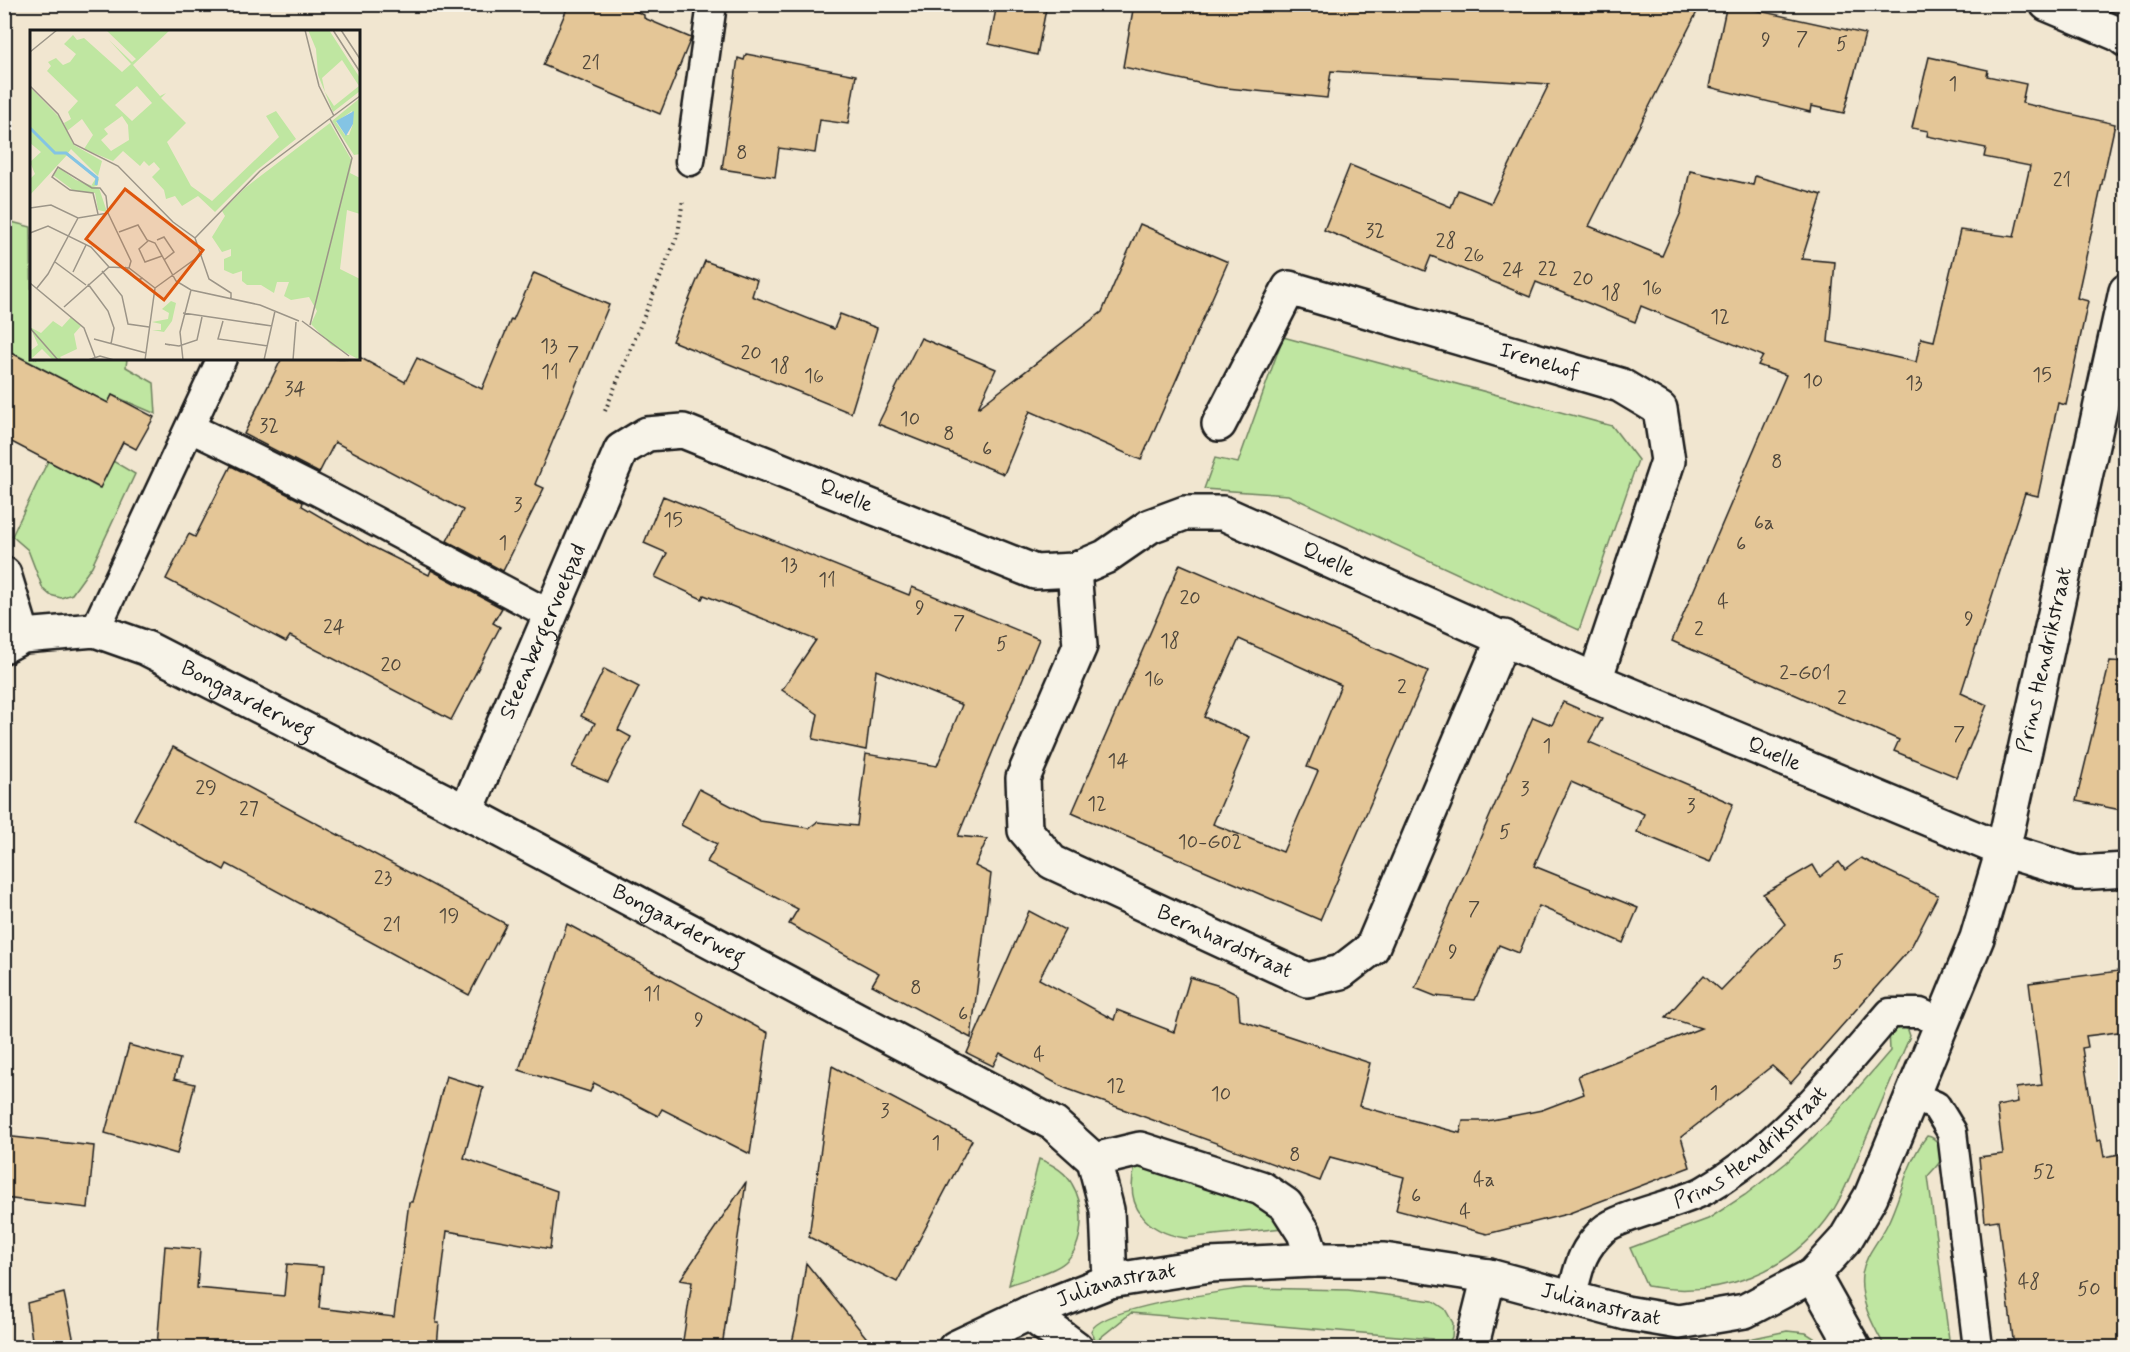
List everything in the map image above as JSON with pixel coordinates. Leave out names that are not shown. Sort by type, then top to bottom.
[{"type":"street","points":[[2047,4],[2118,34],[2126,40]]},
{"type":"street","name":"Irenehof","points":[[1219,424],[1289,288],[1620,385],[1660,409],[1668,461],[1595,680]]},
{"type":"street","name":"Prins Hendrikstraat","points":[[1814,1275],[1845,1240],[1871,1196],[1977,938],[2002,850],[2126,291]]},
{"type":"street","name":"Quelle","points":[[634,442],[683,431],[1035,572],[1074,570],[1105,557],[1150,526],[1185,513],[1223,513],[1595,680],[2002,850],[2078,873],[2126,870]]},
{"type":"street","name":"Steenbergervoetpad","points":[[466,812],[551,615],[634,442]]},
{"type":"street","name":"Bernhardstraat","points":[[1074,570],[1080,646],[1023,778],[1025,831],[1052,862],[1307,980],[1341,972],[1372,948],[1503,637]]},
{"type":"street","points":[[4,574],[14,641],[95,630]]},
{"type":"street","name":"Bongaarderweg","points":[[95,630],[146,648],[466,812],[1054,1124],[1094,1160]]},
{"type":"street","points":[[1110,1281],[1107,1210],[1094,1160],[1140,1149],[1261,1188],[1287,1205],[1304,1233],[1313,1260]]},
{"type":"street","name":"Julianastraat","points":[[955,1347],[1029,1313],[1110,1281],[1210,1265],[1313,1260],[1384,1260],[1489,1276],[1571,1299],[1678,1322],[1745,1311],[1814,1275]]},
{"type":"street","points":[[1814,1275],[1854,1347]]},
{"type":"street","points":[[1471,1347],[1489,1276]]},
{"type":"street","name":"Julianastraat","points":[[1029,1313],[1076,1347]]},
{"type":"lane","points":[[690,161],[712,4]]},
{"type":"lane","points":[[95,630],[221,360]]},
{"type":"lane","points":[[190,428],[328,495],[551,615]]},
{"type":"lane","name":"Prins Hendrikstraat","points":[[1571,1299],[1586,1247],[1606,1228],[1702,1191],[1741,1167],[1790,1124],[1890,1013],[1920,1013],[1942,1023]]},
{"type":"lane","points":[[1913,1096],[1936,1107],[1952,1132],[1978,1347]]},
{"type":"path","points":[[634,442],[599,423],[678,234],[690,161]]},
{"type":"green space","points":[[4,220],[30,227],[30,360],[127,360],[126,367],[154,383],[156,414],[112,395],[108,403],[5,349]]},
{"type":"green space","points":[[1283,337],[1612,426],[1638,460],[1579,630],[1288,495],[1204,489],[1215,458],[1238,463]]},
{"type":"green space","points":[[48,461],[99,488],[113,461],[135,474],[92,566],[72,594],[61,598],[50,595],[43,589],[28,550],[12,536]]},
{"type":"green space","points":[[1901,1025],[1908,1030],[1910,1036],[1844,1190],[1832,1212],[1815,1233],[1796,1251],[1774,1266],[1751,1277],[1700,1288],[1674,1289],[1647,1286],[1630,1248],[1708,1219],[1745,1195],[1786,1163],[1826,1125],[1890,1051],[1889,1030]]},
{"type":"green space","points":[[1927,1136],[1936,1141],[1942,1152],[1940,1161],[1928,1176],[1950,1347],[1885,1347],[1865,1303],[1862,1274],[1869,1254],[1892,1214],[1914,1157]]},
{"type":"green space","points":[[1039,1159],[1058,1168],[1072,1184],[1081,1213],[1079,1235],[1072,1255],[1060,1266],[1009,1285]]},
{"type":"green space","points":[[1148,1164],[1271,1208],[1283,1228],[1185,1238],[1159,1230],[1141,1215],[1133,1194],[1132,1181],[1135,1167]]},
{"type":"green space","points":[[1244,1288],[1348,1290],[1433,1301],[1445,1309],[1453,1323],[1452,1337],[1446,1347],[1427,1347],[1432,1339],[1131,1313],[1096,1341],[1091,1331],[1099,1323],[1115,1315],[1136,1309]]},
{"type":"green space","points":[[1787,1331],[1806,1333],[1828,1347],[1692,1347],[1730,1343]]},
{"type":"building","points":[[569,4],[621,4],[644,15],[644,18],[691,38],[660,114],[543,65]]},
{"type":"building","points":[[997,4],[1047,4],[1037,55],[989,44]]},
{"type":"building","points":[[1134,4],[1701,4],[1589,226],[1662,256],[1681,212],[1690,171],[1753,185],[1755,176],[1822,195],[1802,259],[1835,262],[1828,342],[1916,362],[1921,338],[1934,341],[1960,230],[2014,237],[2030,166],[1984,157],[1986,148],[1927,136],[1928,131],[1912,128],[1929,57],[1988,70],[1987,76],[2026,84],[2022,103],[2115,124],[2077,298],[2088,301],[2066,405],[2058,403],[2038,496],[2025,493],[1961,693],[1987,705],[1957,777],[1894,751],[1899,740],[1672,641],[1786,375],[1758,365],[1763,356],[1641,306],[1635,322],[1536,282],[1530,297],[1431,256],[1425,271],[1324,230],[1350,165],[1451,207],[1458,190],[1491,203],[1549,84],[1331,71],[1327,98],[1217,87],[1123,67]]},
{"type":"building","points":[[1727,4],[1865,34],[1844,113],[1811,106],[1810,112],[1709,87]]},
{"type":"building","points":[[746,54],[856,75],[848,124],[820,120],[815,153],[779,148],[775,177],[722,169],[738,58],[744,60]]},
{"type":"building","points":[[1140,224],[1228,262],[1141,460],[1030,411],[1004,474],[878,424],[921,338],[996,369],[978,408],[1102,312]]},
{"type":"building","points":[[705,261],[757,280],[752,296],[834,329],[840,314],[877,328],[851,413],[672,341]]},
{"type":"building","points":[[534,273],[609,305],[535,484],[544,488],[503,571],[447,541],[463,510],[335,442],[319,473],[244,434],[281,360],[360,360],[361,358],[405,382],[417,358],[482,389],[511,319],[513,320]]},
{"type":"building","points":[[4,349],[108,403],[112,395],[154,417],[136,449],[123,442],[100,488],[4,438]]},
{"type":"building","points":[[231,466],[303,502],[302,506],[365,543],[429,575],[431,570],[502,608],[493,623],[500,627],[451,720],[290,636],[286,642],[166,579],[189,534],[195,537]]},
{"type":"building","points":[[663,496],[909,595],[912,587],[1039,639],[958,836],[987,839],[975,866],[991,874],[971,1038],[872,985],[879,973],[789,924],[798,909],[707,862],[717,844],[681,825],[699,789],[760,821],[809,828],[817,822],[857,826],[866,754],[937,766],[962,705],[876,670],[866,750],[813,739],[818,714],[782,690],[816,640],[704,595],[702,599],[655,577],[667,553],[644,543]]},
{"type":"building","points":[[1180,564],[1428,671],[1320,920],[1072,813]],"holes":[[[1239,639],[1341,685],[1307,767],[1318,771],[1283,852],[1213,824],[1250,737],[1204,717]]]},
{"type":"building","points":[[2110,661],[2126,662],[2126,811],[2076,801]]},
{"type":"building","points":[[604,669],[639,687],[618,730],[631,737],[608,782],[572,767],[595,723],[581,716]]},
{"type":"building","points":[[1563,702],[1602,719],[1589,742],[1733,804],[1710,862],[1637,832],[1644,814],[1571,782],[1534,866],[1638,908],[1623,943],[1539,906],[1519,953],[1499,945],[1475,1000],[1435,996],[1415,988],[1533,717],[1552,725]]},
{"type":"building","points":[[173,747],[506,924],[469,995],[227,864],[224,870],[134,819]]},
{"type":"building","points":[[1861,858],[1938,895],[1910,949],[1791,1083],[1772,1066],[1681,1137],[1690,1167],[1567,1214],[1487,1234],[1396,1210],[1404,1177],[1330,1157],[1320,1181],[1065,1088],[1000,1053],[993,1066],[967,1053],[1029,911],[1065,930],[1039,979],[1114,1020],[1117,1010],[1174,1032],[1190,977],[1220,986],[1238,995],[1240,1020],[1370,1063],[1359,1106],[1460,1133],[1463,1121],[1487,1121],[1542,1110],[1584,1094],[1578,1076],[1701,1028],[1666,1017],[1704,975],[1721,990],[1785,924],[1763,894],[1813,865],[1820,877],[1839,862],[1845,870]]},
{"type":"building","points":[[567,924],[768,1033],[750,1154],[662,1109],[658,1116],[594,1083],[590,1092],[519,1070]]},
{"type":"building","points":[[2126,970],[2126,1031],[2086,1036],[2088,1047],[2082,1048],[2097,1141],[2101,1140],[2104,1157],[2126,1153],[2126,1347],[2014,1347],[1998,1220],[1985,1222],[1979,1157],[2003,1154],[1997,1106],[2018,1102],[2016,1088],[2042,1085],[2029,983]]},
{"type":"building","points":[[129,1045],[180,1059],[174,1079],[195,1084],[177,1154],[105,1133]]},
{"type":"building","points":[[832,1066],[972,1140],[897,1282],[809,1237]]},
{"type":"building","points":[[446,1076],[483,1088],[464,1158],[557,1191],[550,1249],[447,1231],[436,1323],[439,1323],[437,1347],[157,1347],[165,1246],[200,1249],[197,1288],[284,1296],[287,1264],[323,1267],[319,1308],[394,1317],[409,1202],[412,1202]]},
{"type":"building","points":[[4,1136],[94,1146],[88,1208],[4,1198]]},
{"type":"building","points":[[746,1182],[722,1347],[682,1347],[692,1282],[680,1280]]},
{"type":"building","points":[[806,1263],[874,1347],[791,1347]]},
{"type":"building","points":[[64,1293],[75,1347],[33,1347],[27,1303]]}]
